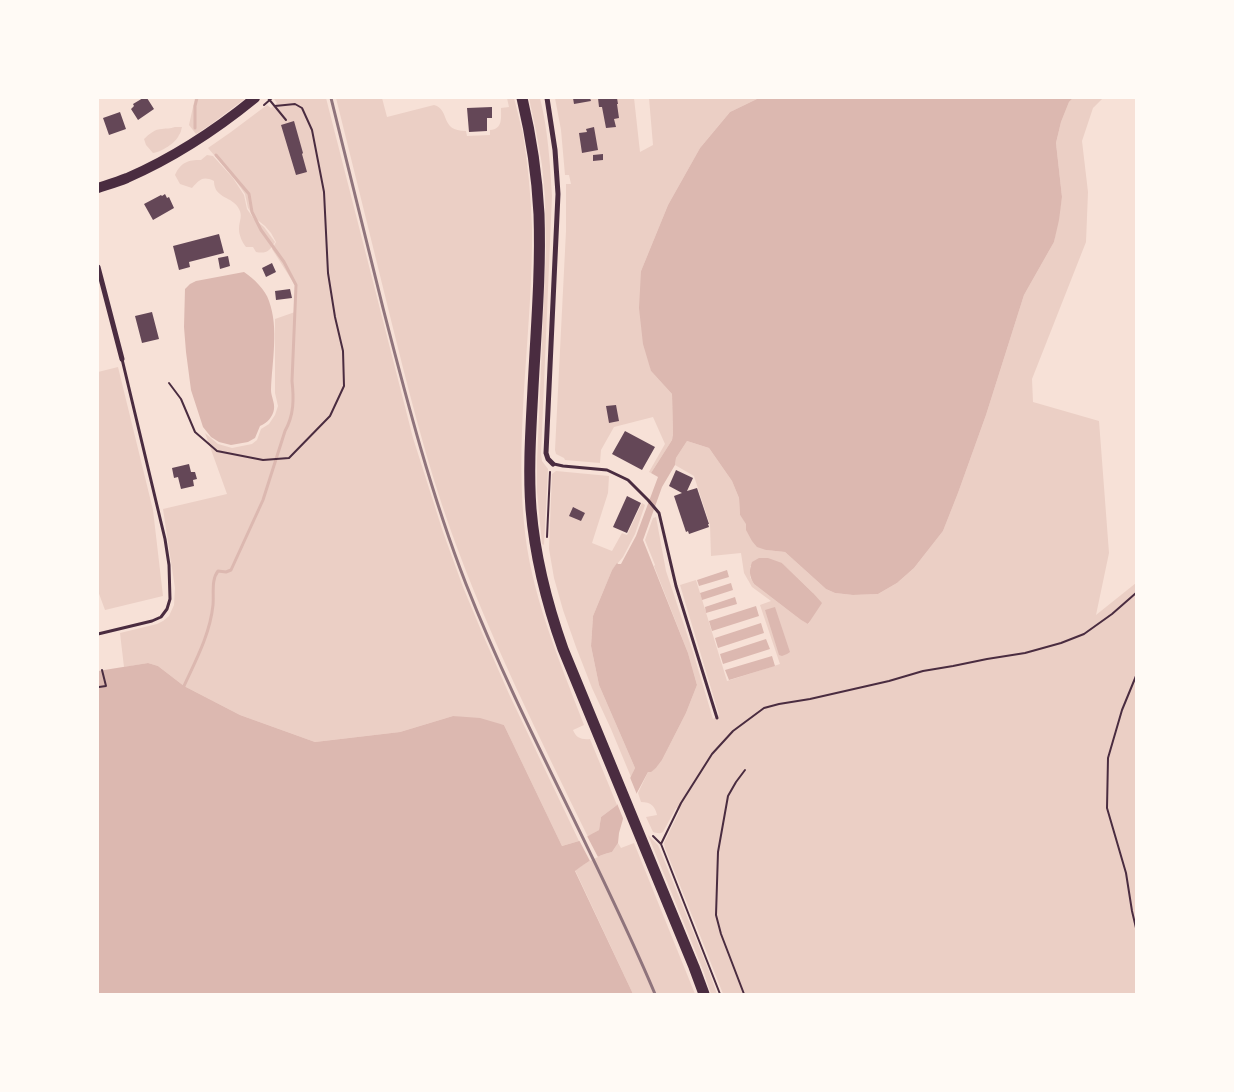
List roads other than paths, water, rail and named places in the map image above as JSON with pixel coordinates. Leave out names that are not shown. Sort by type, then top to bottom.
[{"type":"main road","points":[[98,188],[127,178],[162,161],[203,137],[255,98]]},
{"type":"main road","points":[[522,98],[532,149],[539,214],[539,273],[530,459],[531,500],[539,566],[553,621],[567,661],[704,994]]},
{"type":"street","points":[[547,98],[555,150],[558,194],[546,453],[548,460],[553,464]]},
{"type":"street","points":[[98,266],[122,359]]},
{"type":"lane","points":[[98,634],[152,621],[161,617],[170,600],[169,565],[165,539],[122,359]]},
{"type":"lane","points":[[553,464],[607,470],[628,480],[659,513],[676,586],[717,718]]},
{"type":"waterway","points":[[195,128],[197,98]]},
{"type":"waterway","points":[[184,686],[202,647],[209,626],[216,575],[218,571],[226,572],[231,570],[263,500],[292,413],[293,401],[292,381],[296,285],[284,262],[261,230],[252,212],[249,194],[216,155]]},
{"type":"railway","points":[[331,98],[411,412],[453,550],[511,688],[609,891],[655,994]]}]
